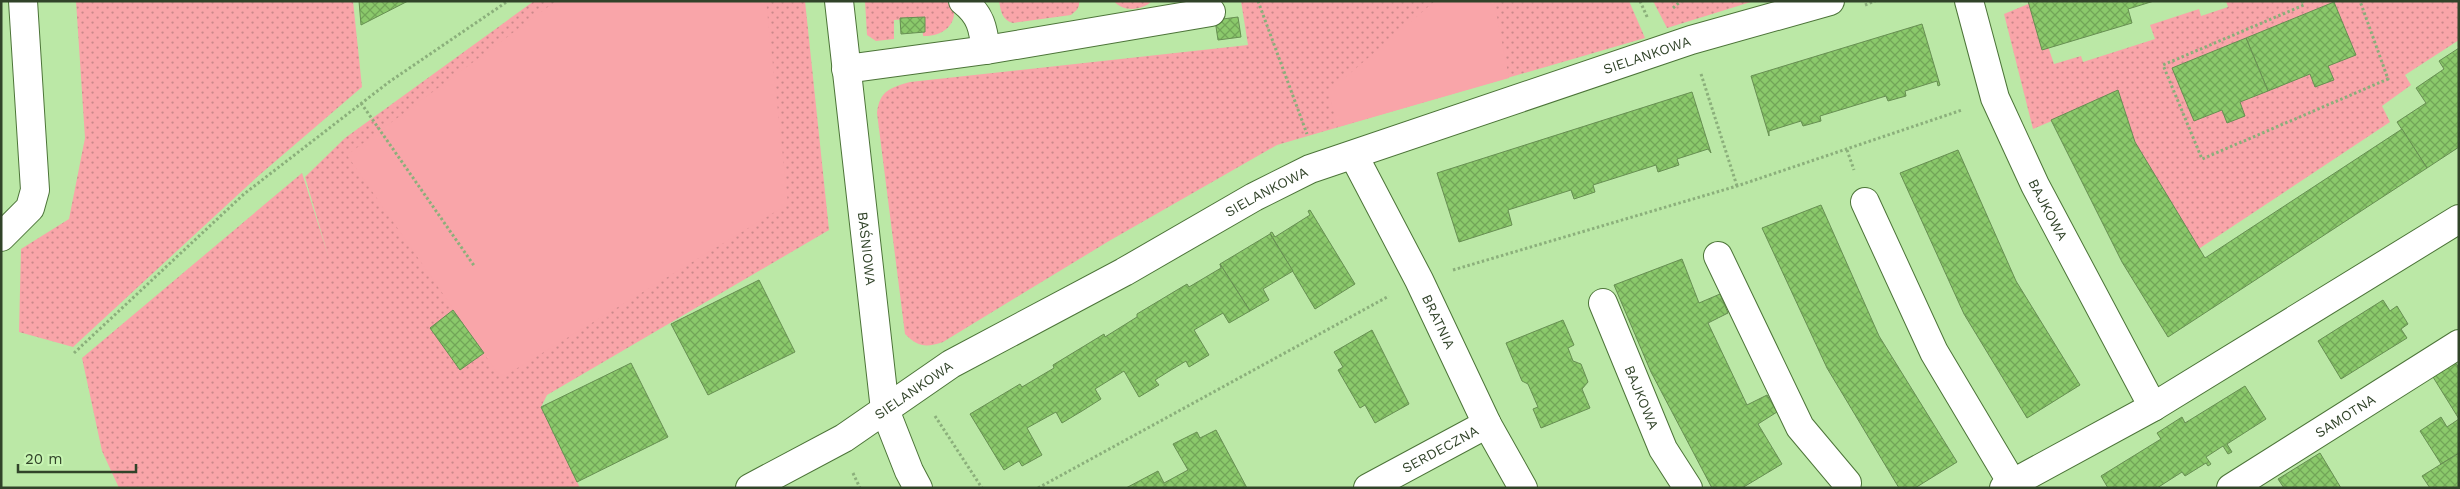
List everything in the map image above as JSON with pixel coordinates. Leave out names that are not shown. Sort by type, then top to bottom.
[{"type":"street","points":[[1,236],[30,208],[35,190],[23,1]]},
{"type":"street","name":"BAŚNIOWA","points":[[839,1],[885,410],[909,471],[918,488]]},
{"type":"street","points":[[963,1],[976,11],[984,31],[986,50]]},
{"type":"street","name":"SIELANKOWA","points":[[750,488],[844,438],[951,364],[1124,272],[1254,197],[1310,169],[1354,156],[1691,40],[1830,1]]},
{"type":"street","name":"BAJKOWA","points":[[1969,1],[1995,98],[2035,184],[2153,407]]},
{"type":"street","points":[[846,69],[986,50],[1211,12]]},
{"type":"street","name":"BRATNIA","points":[[1354,156],[1419,280],[1487,424],[1523,488]]},
{"type":"street","points":[[1865,202],[1934,352],[2008,485],[2153,407],[2459,219]]},
{"type":"street","points":[[1718,256],[1800,427],[1845,486]]},
{"type":"street","name":"BAJKOWA","points":[[1603,303],[1663,449],[1688,488]]},
{"type":"street","name":"SAMOTNA","points":[[2231,488],[2459,344]]},
{"type":"street","name":"SERDECZNA","points":[[1368,488],[1487,424]]},
{"type":"path","points":[[74,353],[244,194],[361,102],[508,1]]},
{"type":"path","points":[[1258,1],[1303,126]]},
{"type":"path","points":[[2302,1],[2304,5],[2162,65],[2202,159],[2388,78],[2360,1]]},
{"type":"path","points":[[1698,65],[1737,186]]},
{"type":"path","points":[[1038,488],[1325,329],[1419,280],[1737,186],[1995,98]]},
{"type":"path","points":[[361,102],[475,267]]},
{"type":"path","points":[[931,411],[982,488]]},
{"type":"path","points":[[853,476],[860,488]]},
{"type":"shaded area","points":[[76,1],[353,1],[362,87],[257,177],[73,347],[19,332],[21,249],[69,219],[85,138]]},
{"type":"shaded area","points":[[534,1],[805,1],[829,230],[547,395],[541,407],[580,488],[119,488],[102,451],[82,358],[302,173],[328,255],[305,177],[345,138]]},
{"type":"shaded area","points":[[556,1],[766,1],[788,204],[501,378],[347,155]]},
{"type":"shaded area","points":[[865,1],[946,1],[954,9],[954,15],[950,26],[946,30],[929,36],[923,36],[922,18],[894,20],[894,39],[876,41],[867,35]]},
{"type":"shaded area","points":[[999,1],[1079,1],[1079,6],[1071,15],[1013,23],[1004,18]]},
{"type":"shaded area","points":[[1114,1],[1152,1],[1143,7],[1132,9],[1122,7]]},
{"type":"shaded area","points":[[1241,1],[1629,1],[1645,38],[1277,145],[1109,241],[943,342],[927,346],[922,345],[914,342],[905,334],[877,113],[878,105],[887,91],[910,82],[1248,45]]},
{"type":"shaded area","points":[[1435,1],[1494,1],[1509,78],[1338,127],[1328,92]]},
{"type":"shaded area","points":[[1653,1],[1754,1],[1667,28]]},
{"type":"shaded area","points":[[2226,1],[2459,1],[2459,40],[2405,75],[2411,85],[2382,106],[2390,122],[2191,254],[2110,96],[2033,129],[2004,14],[2033,2],[2054,64],[2081,56],[2083,62],[2155,39],[2150,25],[2199,9],[2201,16],[2228,7]]},
{"type":"building","points":[[359,1],[408,1],[361,25]]},
{"type":"building","points":[[2028,1],[2154,1],[2128,9],[2132,23],[2042,50]]},
{"type":"building","points":[[2334,2],[2356,55],[2328,66],[2334,80],[2315,87],[2310,74],[2268,91],[2246,38]]},
{"type":"building","points":[[925,17],[925,32],[901,34],[900,18]]},
{"type":"building","points":[[1238,17],[1241,37],[1218,40],[1215,20]]},
{"type":"building","points":[[1922,24],[1940,85],[1938,86],[1937,81],[1905,91],[1906,96],[1888,101],[1886,96],[1820,116],[1821,121],[1803,126],[1801,121],[1769,131],[1769,136],[1751,76]]},
{"type":"building","points":[[2246,38],[2268,91],[2240,102],[2245,116],[2227,123],[2222,110],[2194,121],[2172,68]]},
{"type":"building","points":[[2459,48],[2459,147],[2427,168],[2397,122],[2426,103],[2416,88],[2444,69],[2439,61]]},
{"type":"building","points":[[2118,90],[2135,142],[2205,258],[2402,129],[2427,168],[2168,337],[2122,262],[2051,120]]},
{"type":"building","points":[[1692,92],[1711,153],[1708,149],[1677,159],[1679,165],[1658,172],[1656,165],[1593,185],[1595,192],[1574,199],[1571,190],[1508,210],[1512,225],[1459,242],[1437,173]]},
{"type":"building","points":[[1958,150],[2016,281],[2080,385],[2027,418],[1964,314],[1900,173]]},
{"type":"building","points":[[1821,205],[1879,336],[1957,462],[1915,488],[1899,488],[1827,368],[1762,228]]},
{"type":"building","points":[[1310,210],[1355,284],[1315,309],[1270,233],[1272,232],[1275,237],[1310,215],[1308,211]]},
{"type":"building","points":[[1270,234],[1293,271],[1263,289],[1269,300],[1250,311],[1220,264]]},
{"type":"building","points":[[1682,259],[1699,303],[1720,294],[1728,313],[1708,323],[1747,405],[1767,395],[1777,412],[1758,424],[1782,464],[1742,488],[1712,488],[1651,372],[1614,285]]},
{"type":"building","points":[[1220,264],[1250,311],[1229,323],[1223,313],[1194,330],[1209,355],[1189,367],[1186,361],[1171,370],[1155,380],[1159,385],[1139,397],[1124,371],[1095,389],[1101,399],[1062,423],[1056,412],[1027,428],[1042,455],[1022,466],[1019,461],[1004,470],[970,414],[1020,384],[1022,387],[1054,368],[1053,365],[1104,334],[1105,337],[1137,317],[1137,314],[1187,284],[1189,287],[1221,268]]},
{"type":"building","points":[[759,280],[795,352],[708,395],[671,324]]},
{"type":"building","points":[[2383,300],[2390,311],[2397,306],[2408,324],[2401,329],[2407,338],[2341,379],[2318,341]]},
{"type":"building","points":[[453,310],[484,353],[460,370],[430,328]]},
{"type":"building","points":[[1563,320],[1574,345],[1568,348],[1573,361],[1581,364],[1588,382],[1582,389],[1590,408],[1541,428],[1533,409],[1538,407],[1528,384],[1522,381],[1506,343]]},
{"type":"building","points":[[1372,330],[1409,404],[1375,423],[1365,405],[1360,408],[1338,370],[1343,367],[1334,352]]},
{"type":"building","points":[[2455,362],[2459,368],[2459,419],[2433,377]]},
{"type":"building","points":[[631,363],[668,437],[577,482],[541,407]]},
{"type":"building","points":[[2245,386],[2266,419],[2227,444],[2232,452],[2228,454],[2223,446],[2206,457],[2211,464],[2208,466],[2206,463],[2185,476],[2182,472],[2157,488],[2108,488],[2101,476],[2161,439],[2157,433],[2182,417],[2185,423]]},
{"type":"building","points":[[2441,417],[2447,427],[2459,419],[2459,453],[2441,464],[2420,431]]},
{"type":"building","points":[[1216,430],[1247,488],[1126,488],[1158,471],[1164,483],[1188,470],[1173,444],[1197,432],[1200,438]]},
{"type":"building","points":[[2320,453],[2341,488],[2284,488],[2278,479]]},
{"type":"building","points":[[2459,453],[2459,488],[2430,488],[2422,476]]}]
